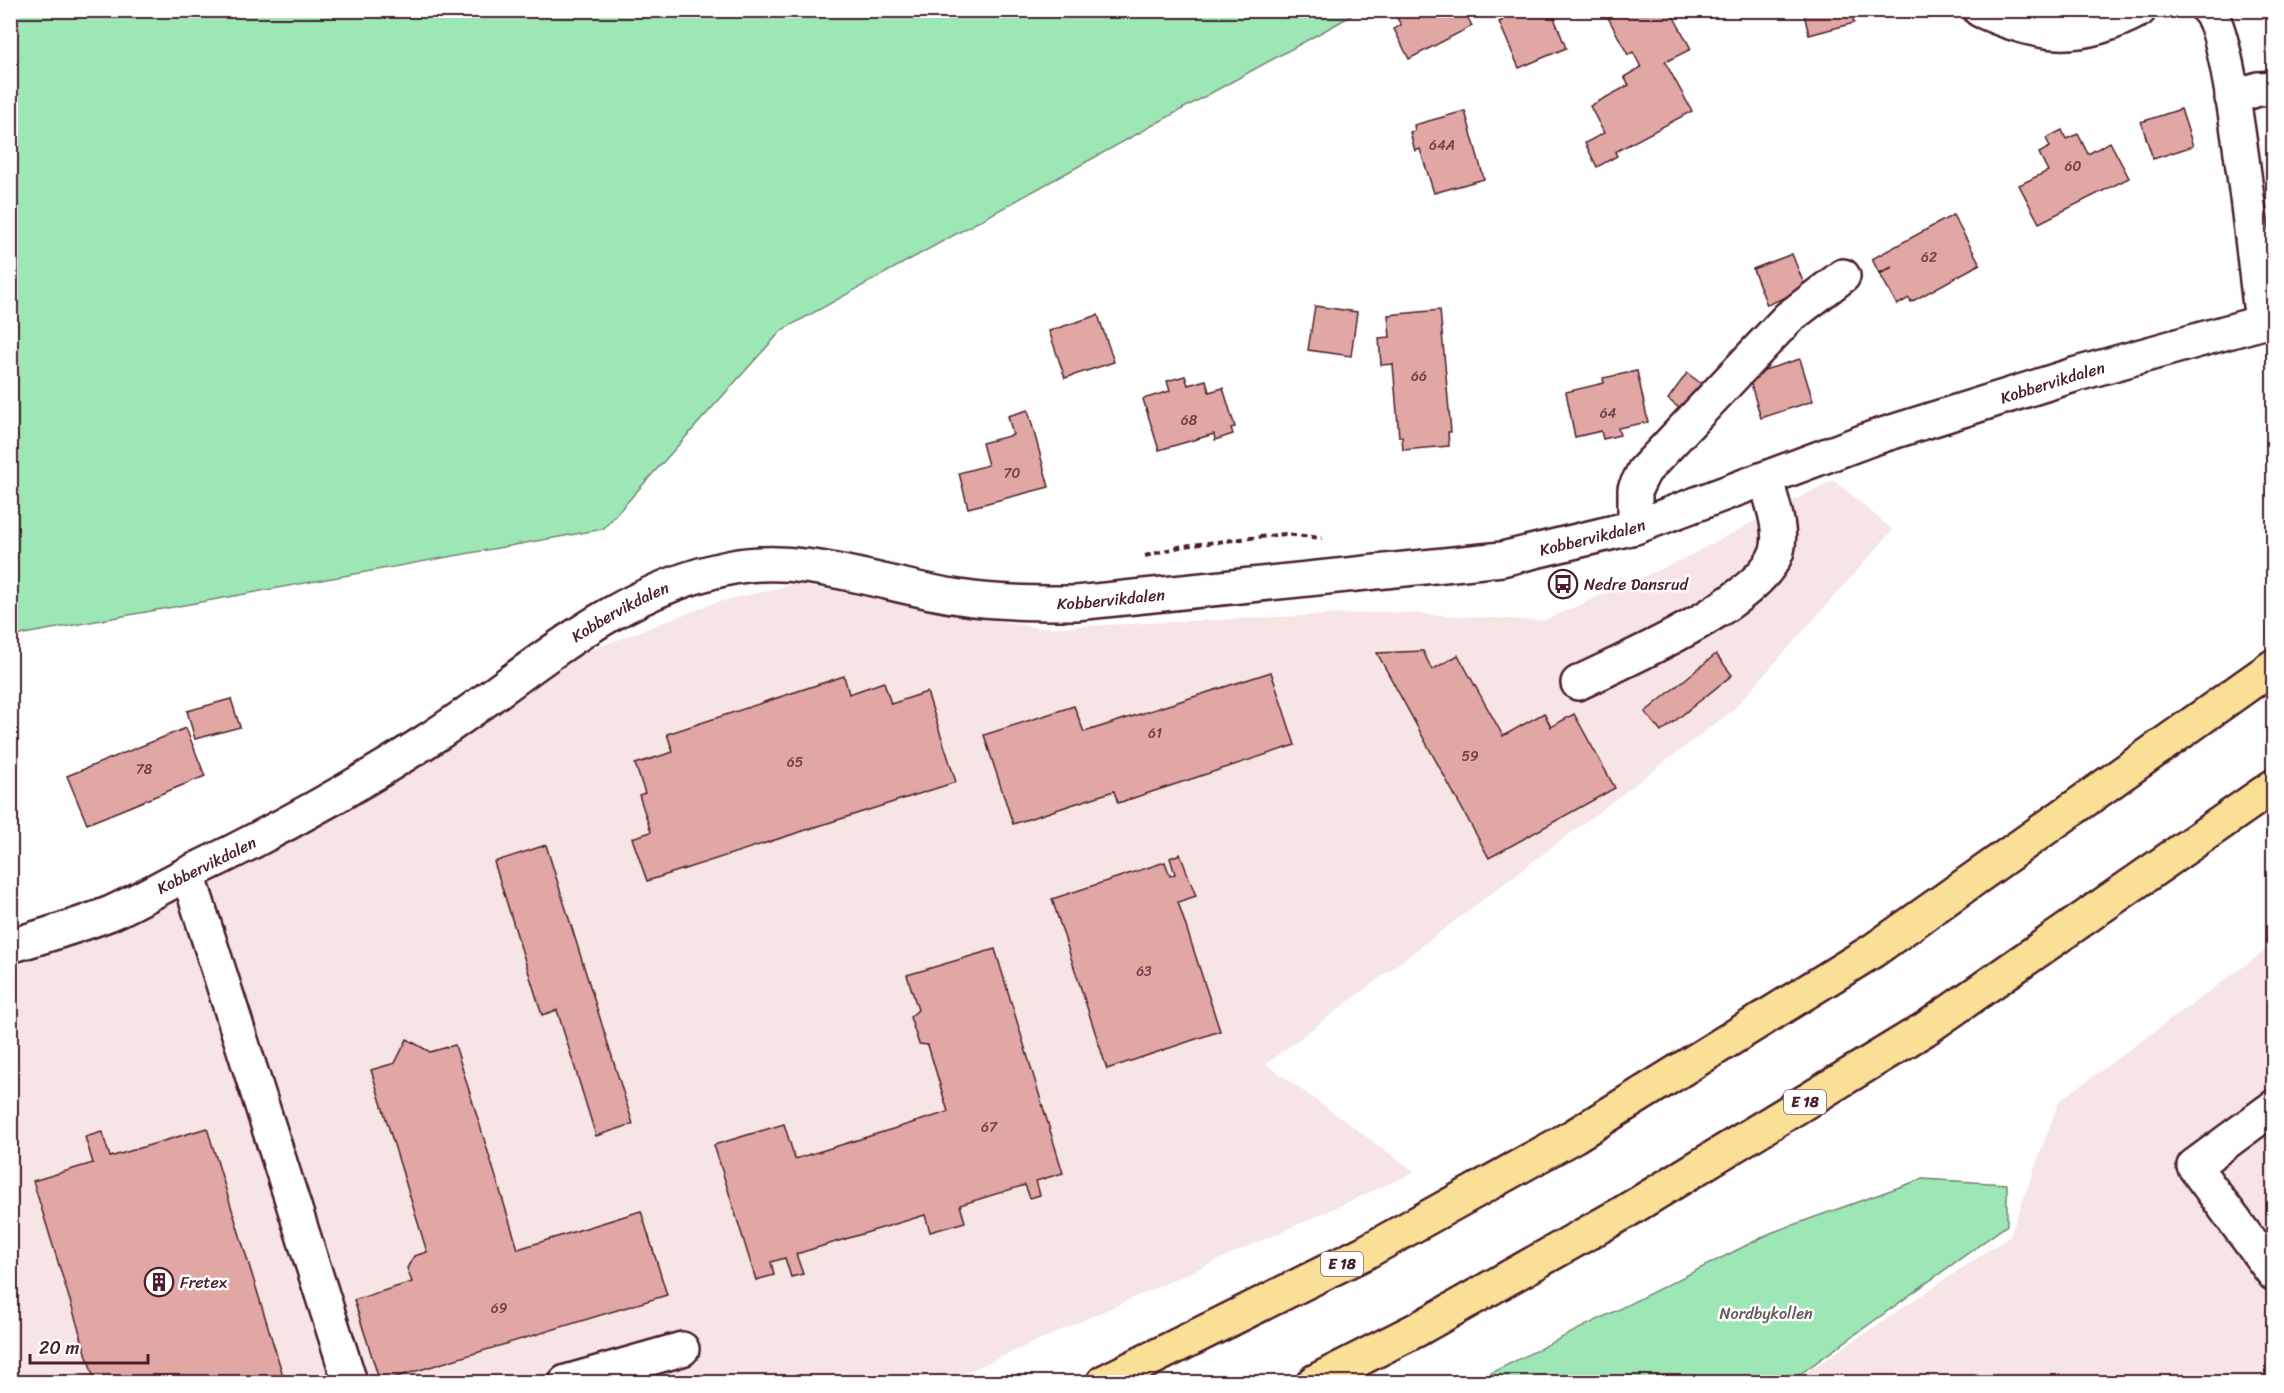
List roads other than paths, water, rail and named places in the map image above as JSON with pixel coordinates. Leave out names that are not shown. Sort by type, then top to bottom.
[{"type":"highway","name":"E 18","points":[[1104,1383],[1364,1253],[1574,1136],[1874,950],[2274,666]]},
{"type":"highway","name":"E 18","points":[[1314,1383],[1418,1329],[1623,1213],[1925,1029],[2274,786]]},
{"type":"street","points":[[1980,10],[2033,30],[2059,34],[2089,32],[2139,10]]},
{"type":"street","points":[[2208,10],[2213,16],[2224,52],[2268,320]]},
{"type":"street","points":[[2232,98],[2258,89],[2274,88]]},
{"type":"street","points":[[1635,527],[1635,489],[1644,471],[1788,318],[1843,276]]},
{"type":"street","name":"Kobbervikdalen","points":[[10,946],[111,912],[255,842],[418,746],[604,616],[688,578],[730,567],[801,566],[960,597],[1018,603],[1076,603],[1502,559],[1635,527],[1873,438],[2088,371],[2268,320]]},
{"type":"street","points":[[1578,683],[1682,631],[1724,606],[1755,582],[1770,565],[1777,549],[1779,532],[1766,479]]},
{"type":"street","points":[[188,874],[350,1383]]},
{"type":"street","points":[[2274,1107],[2194,1166],[2274,1274]]},
{"type":"street","points":[[566,1383],[682,1349]]},
{"type":"place","name":"Nedre Dansrud","points":[[1563,584]]},
{"type":"place","name":"Fretex","points":[[159,1282]]},
{"type":"park label","name":"Nordbykollen","points":[[1766,1313]]}]
